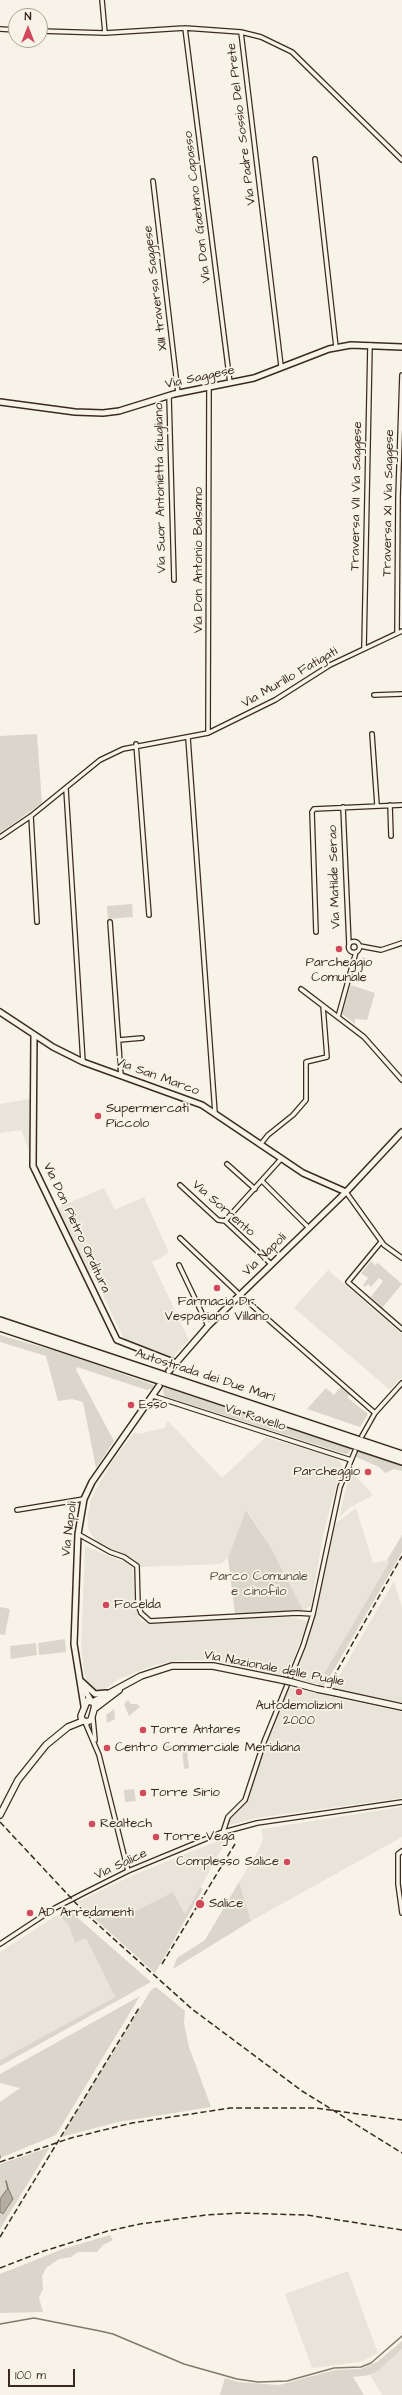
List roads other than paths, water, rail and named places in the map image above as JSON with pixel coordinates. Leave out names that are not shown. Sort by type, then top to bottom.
[{"type":"highway","name":"Autostrada dei Due Mari","points":[[0,1321],[402,1455]]},
{"type":"highway","name":"Autostrada dei Due Mari","points":[[0,1327],[402,1461]]},
{"type":"main road","name":"Via Saggese","points":[[0,402],[75,412],[103,413],[134,408],[178,393],[254,378],[281,366],[336,347],[370,344],[402,347]]},
{"type":"main road","name":"Via San Marco","points":[[0,1012],[34,1035],[83,1062],[187,1098],[215,1113],[280,1159],[304,1173],[346,1192]]},
{"type":"main road","name":"Via Don Pietro Orditura","points":[[34,1035],[33,1166],[117,1340],[176,1363]]},
{"type":"main road","name":"Via Napoli","points":[[169,1372],[208,1326],[346,1192],[402,1132]]},
{"type":"main road","name":"Via Napoli","points":[[84,1706],[74,1644],[78,1534],[84,1500],[92,1482],[160,1386]]},
{"type":"main road","name":"Via Nazionale delle Puglie","points":[[84,1706],[87,1701],[92,1701],[151,1672],[184,1665],[213,1666],[402,1707]]},
{"type":"main road","name":"Via Napoli","points":[[78,1674],[84,1693],[92,1701]]},
{"type":"main road","points":[[81,1681],[95,1694],[104,1694],[112,1691]]},
{"type":"main road","name":"Via Nazionale delle Puglie","points":[[94,1709],[122,1687]]},
{"type":"main road","points":[[68,1727],[90,1721],[94,1709],[92,1701]]},
{"type":"main road","points":[[84,1706],[81,1716],[84,1722]]},
{"type":"main road","points":[[0,1815],[18,1780],[32,1761],[46,1745],[83,1713]]},
{"type":"street","points":[[102,0],[105,32]]},
{"type":"street","name":"Via Padre Sossio Del Prete","points":[[48,31],[105,32],[185,28],[241,32],[281,366]]},
{"type":"street","name":"Via Don Gaetano Capasso","points":[[185,28],[230,383]]},
{"type":"street","points":[[241,32],[262,37],[292,52],[402,160]]},
{"type":"street","points":[[315,160],[336,347]]},
{"type":"street","name":"XIII traversa Saggese","points":[[153,181],[178,393]]},
{"type":"street","name":"Traversa VII Via Saggese","points":[[364,648],[370,344]]},
{"type":"street","name":"Traversa XI Via Saggese","points":[[397,633],[398,497],[402,374]]},
{"type":"street","name":"Via Don Antonio Balsamo","points":[[208,733],[209,387]]},
{"type":"street","name":"Via Suor Antonietta Giugliano","points":[[169,396],[174,580]]},
{"type":"street","name":"Via Murillo Fatigati","points":[[0,837],[31,816],[100,760],[136,744],[188,738],[208,733],[276,700],[330,665],[402,631]]},
{"type":"street","points":[[374,695],[402,694]]},
{"type":"street","points":[[372,734],[377,805]]},
{"type":"street","points":[[188,738],[215,1113]]},
{"type":"street","points":[[136,744],[149,915]]},
{"type":"street","points":[[66,789],[83,1062]]},
{"type":"street","points":[[390,805],[391,836]]},
{"type":"street","points":[[316,932],[312,812],[314,809],[402,805]]},
{"type":"street","name":"Via Matilde Serao","points":[[343,807],[349,945]]},
{"type":"street","points":[[31,816],[37,922]]},
{"type":"street","points":[[110,922],[121,1076]]},
{"type":"street","points":[[356,952],[349,951],[349,945],[355,942],[360,946],[381,950],[402,944]]},
{"type":"street","points":[[338,1017],[356,952],[360,946]]},
{"type":"street","points":[[301,989],[364,1037],[402,1080]]},
{"type":"street","points":[[260,1145],[268,1135],[293,1115],[306,1100],[306,1062],[327,1057],[323,1006]]},
{"type":"street","points":[[119,1040],[142,1038]]},
{"type":"street","points":[[225,1221],[255,1189],[280,1159]]},
{"type":"street","points":[[227,1164],[255,1189]]},
{"type":"street","points":[[262,1181],[309,1228]]},
{"type":"street","name":"Via Sorrento","points":[[180,1185],[218,1220],[225,1221],[271,1264]]},
{"type":"street","points":[[346,1192],[381,1242],[402,1258]]},
{"type":"street","points":[[180,1238],[240,1295],[374,1413]]},
{"type":"street","points":[[381,1242],[348,1282],[402,1329]]},
{"type":"street","points":[[179,1265],[208,1326]]},
{"type":"street","points":[[362,1436],[374,1413],[402,1384]]},
{"type":"street","name":"Via Ravello","points":[[153,1396],[351,1460]]},
{"type":"street","points":[[223,1832],[228,1817],[245,1800],[264,1742],[313,1614],[340,1487],[355,1451]]},
{"type":"street","points":[[17,1510],[84,1500]]},
{"type":"street","points":[[78,1534],[110,1552],[124,1557],[137,1566],[138,1605],[141,1613],[150,1621],[298,1613],[313,1614]]},
{"type":"street","points":[[92,1717],[94,1741],[128,1871]]},
{"type":"street","points":[[84,1722],[94,1741]]},
{"type":"street","name":"Via Salice","points":[[0,1944],[55,1908],[128,1871],[223,1832],[257,1823],[402,1802]]},
{"type":"street","points":[[402,1851],[398,1854],[398,1884],[402,1912]]},
{"type":"waterway","points":[[6,2181],[8,2189]]},
{"type":"waterway","points":[[0,2324],[34,2318],[100,2331],[113,2334],[184,2364],[237,2379],[258,2382],[287,2381],[334,2368],[361,2367],[371,2363],[402,2336]]},
{"type":"railway","points":[[333,1678],[402,1556]]},
{"type":"railway","points":[[0,1822],[86,1914],[192,2009],[302,2091],[402,2153]]},
{"type":"railway","points":[[162,1964],[235,1844]]},
{"type":"railway","points":[[0,2237],[139,2008]]},
{"type":"railway","points":[[0,2162],[71,2138],[132,2123],[230,2108],[315,2108],[402,2120]]},
{"type":"railway","points":[[0,2268],[44,2251],[108,2231],[140,2224],[206,2215],[239,2213],[307,2215],[402,2230]]},
{"type":"place","name":"Parcheggio Comunale","points":[[339,949]]},
{"type":"place","name":"Supermercati Piccolo","points":[[98,1116]]},
{"type":"place","name":"Farmacia Dr. Vespasiano Villano","points":[[217,1288]]},
{"type":"place","name":"Esso","points":[[131,1405]]},
{"type":"place","name":"Parcheggio","points":[[368,1472]]},
{"type":"place","name":"Focelda","points":[[106,1605]]},
{"type":"place","name":"Autodemolizioni 2000","points":[[299,1692]]},
{"type":"place","name":"Torre Antares","points":[[143,1730]]},
{"type":"place","name":"Centro Commerciale Meridiana","points":[[107,1748]]},
{"type":"place","name":"Torre Sirio","points":[[143,1793]]},
{"type":"place","name":"Realtech","points":[[92,1824]]},
{"type":"place","name":"Torre Vega","points":[[156,1837]]},
{"type":"place","name":"Complesso Salice","points":[[287,1862]]},
{"type":"place","name":"Salice","points":[[200,1904]]},
{"type":"place","name":"AD Arredamenti","points":[[30,1913]]},
{"type":"park label","name":"Parco Comunale e cinofilo","points":[[259,1584]]}]
